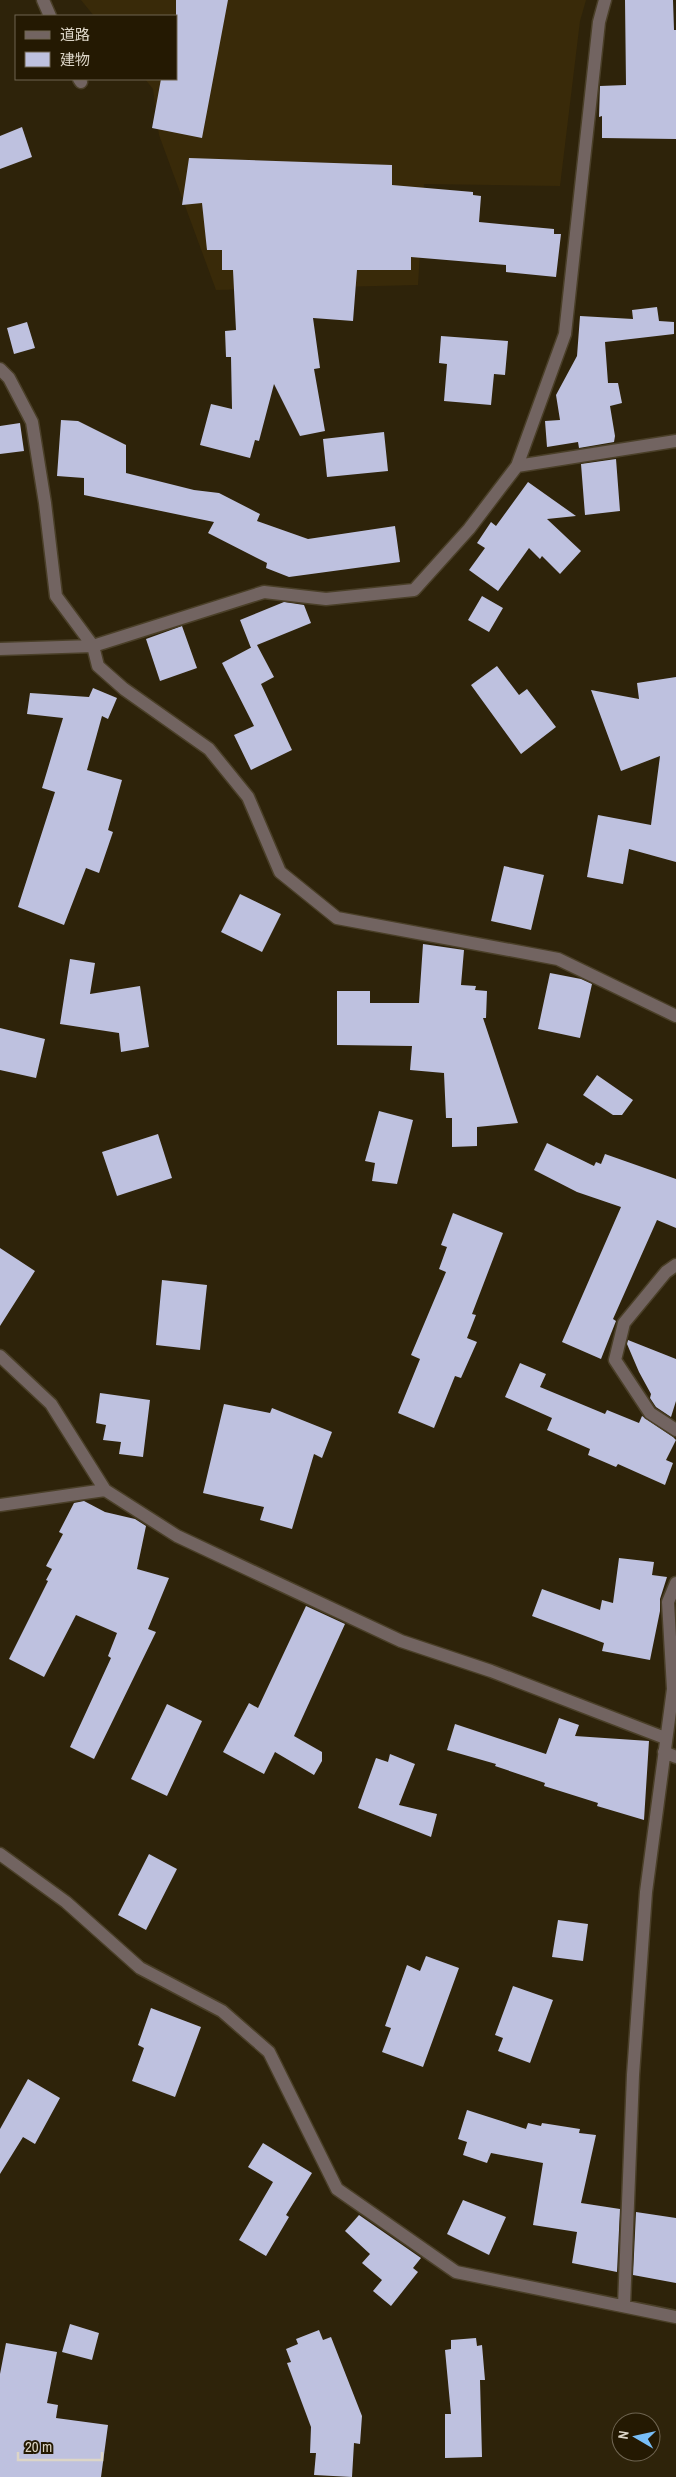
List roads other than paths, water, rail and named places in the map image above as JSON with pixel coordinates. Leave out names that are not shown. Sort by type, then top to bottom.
[{"type":"street","points":[[43,0],[50,15]]},
{"type":"street","points":[[0,649],[93,646],[264,592],[326,600],[414,590],[470,529],[517,466],[565,334],[598,31],[605,0]]},
{"type":"street","points":[[0,370],[9,378],[32,422],[45,504],[56,596],[93,646],[98,666],[124,689],[209,749],[248,797],[280,872],[337,918],[558,959],[676,1016]]},
{"type":"street","points":[[517,466],[676,441]]},
{"type":"street","points":[[676,1265],[666,1272],[624,1323],[615,1360],[650,1413],[676,1430]]},
{"type":"street","points":[[0,1356],[51,1404],[105,1490],[177,1536],[401,1642],[491,1671],[665,1738]]},
{"type":"street","points":[[0,1505],[105,1490]]},
{"type":"street","points":[[624,2306],[633,2075],[646,1892],[673,1689],[668,1602],[676,1583]]},
{"type":"street","points":[[664,1752],[676,1757]]},
{"type":"street","points":[[0,1854],[66,1902],[140,1968],[222,2011],[269,2052],[337,2189],[456,2272],[676,2317]]}]
